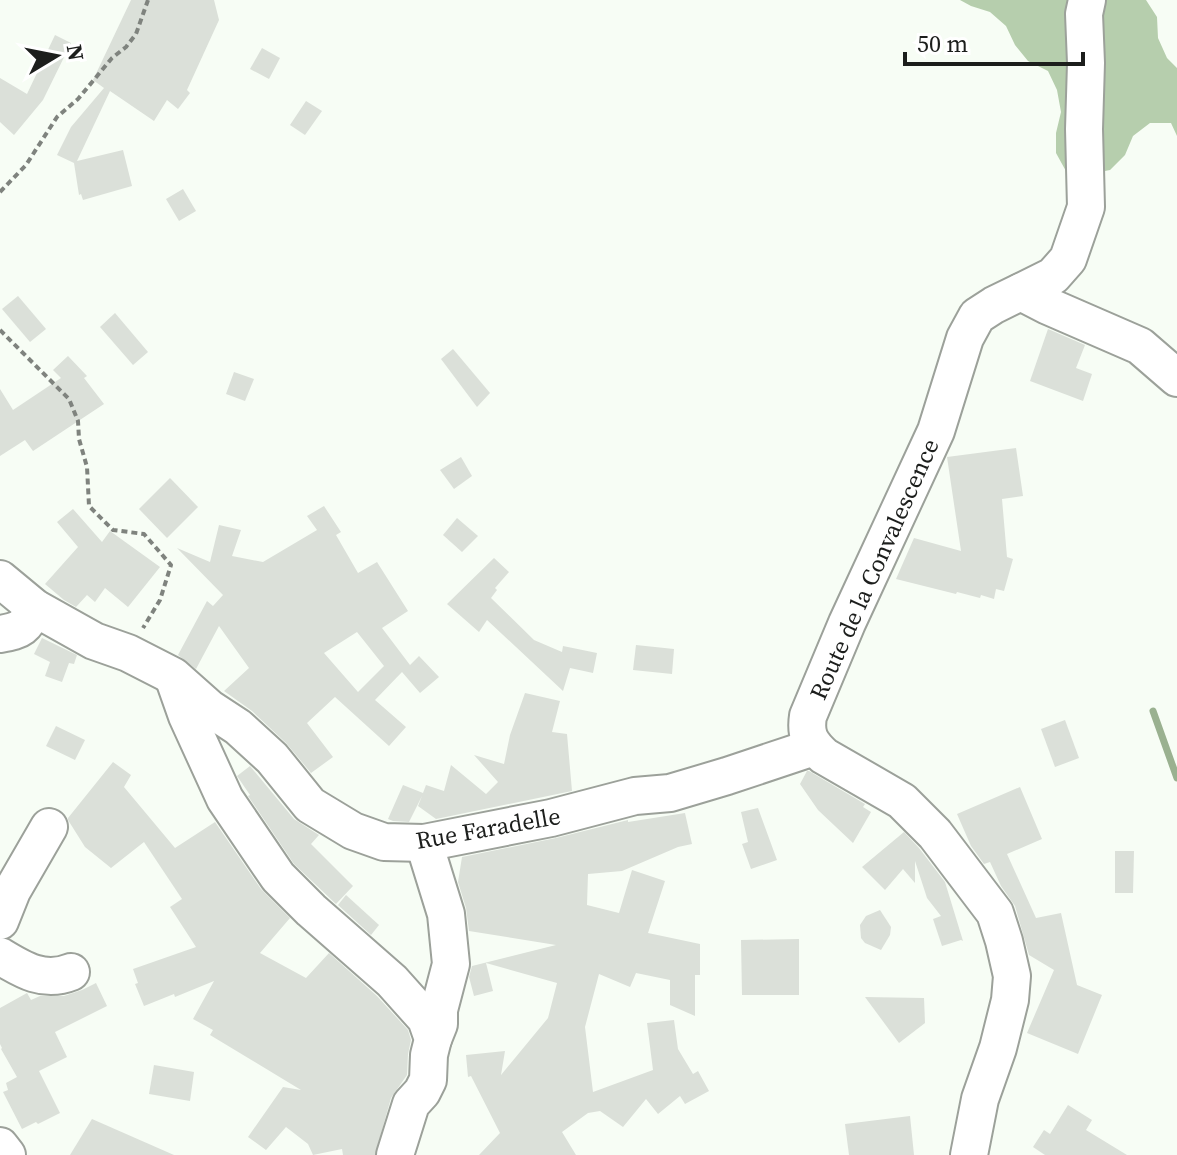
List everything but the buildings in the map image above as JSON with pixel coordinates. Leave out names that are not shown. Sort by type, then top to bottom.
[{"type":"street","name":"Route de la Convalescence","points":[[814,747],[806,729],[808,716],[847,623],[936,431],[965,338],[977,316],[1053,276],[1068,259],[1086,207],[1084,14],[1087,0]]},
{"type":"street","points":[[1021,292],[1140,346],[1177,378]]},
{"type":"street","name":"Rue Faradelle","points":[[0,579],[35,608],[94,641],[128,653],[173,676],[272,758],[310,805],[367,837],[384,842],[424,843],[551,818],[635,796],[670,793],[814,747]]},
{"type":"street","points":[[0,634],[25,626],[35,608]]},
{"type":"street","points":[[173,676],[187,716],[225,799],[278,877],[392,981],[426,1019],[433,1039]]},
{"type":"street","points":[[814,747],[837,765],[902,801],[935,834],[995,913],[1012,976],[1010,1000],[998,1048],[980,1099],[969,1155]]},
{"type":"street","points":[[1,918],[12,891],[49,827]]},
{"type":"street","points":[[395,1155],[411,1104],[428,1080],[429,1055],[439,1024],[439,1010],[451,964],[446,914],[424,843]]},
{"type":"street","points":[[0,956],[39,976],[52,977],[71,972]]},
{"type":"street","points":[[0,1146],[7,1155]]},
{"type":"path","points":[[0,192],[26,165],[57,117],[126,47],[136,34],[148,0]]},
{"type":"path","points":[[0,330],[69,399],[78,421],[79,439],[87,467],[89,506],[113,530],[144,534],[171,565],[160,600],[128,653]]},
{"type":"green space","points":[[960,0],[1146,0],[1157,17],[1158,38],[1167,58],[1177,68],[1177,136],[1171,123],[1150,123],[1133,136],[1125,155],[1110,170],[1089,174],[1067,173],[1056,153],[1056,133],[1061,112],[1057,90],[1048,71],[1028,61],[1015,45],[1006,26],[990,12]]},
{"type":"waterway","points":[[1153,711],[1177,778]]}]
